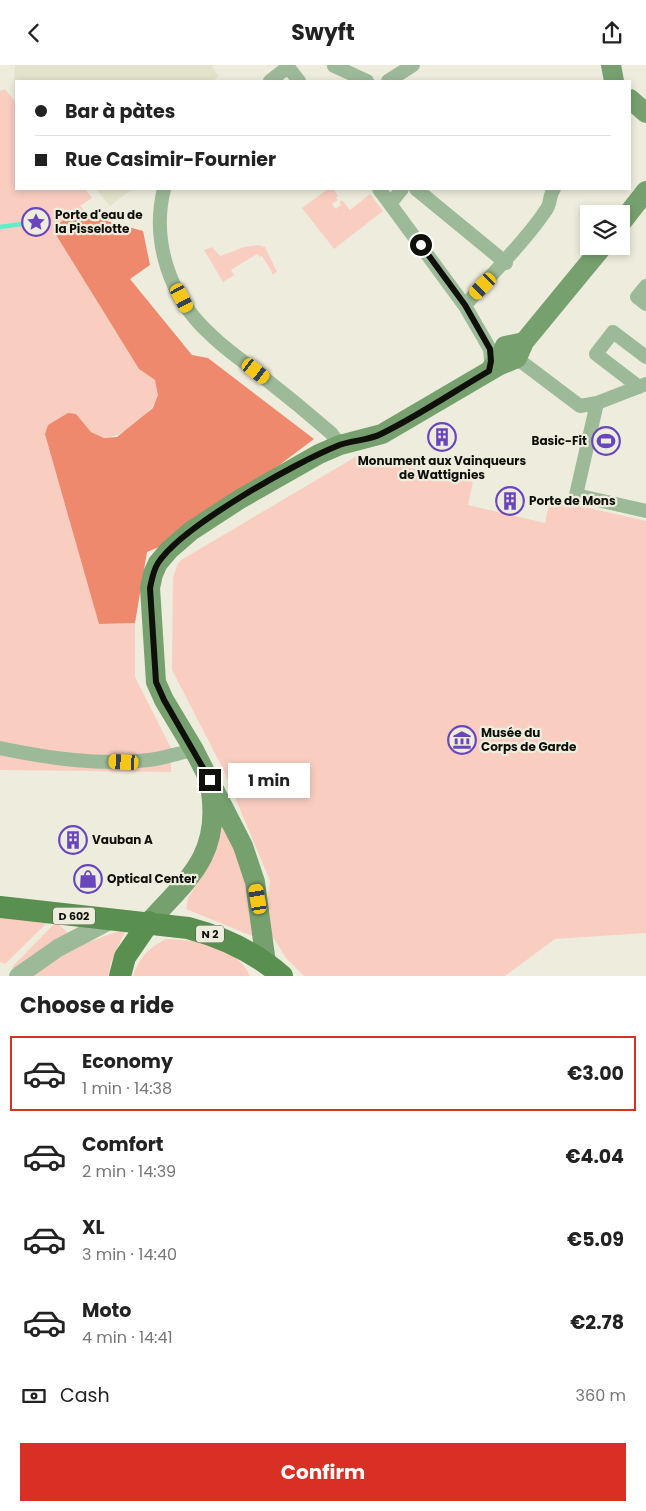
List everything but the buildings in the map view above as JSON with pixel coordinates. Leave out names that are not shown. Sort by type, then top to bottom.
[{"type":"main road","points":[[611,65],[614,80]]},
{"type":"main road","points":[[631,100],[646,113]]},
{"type":"main road","points":[[630,211],[646,191]]},
{"type":"main road","points":[[272,972],[255,882],[243,846],[210,780],[164,700],[156,682],[150,588],[158,563],[169,550],[207,520],[305,461],[340,445],[382,434],[489,371],[515,353],[596,255]]},
{"type":"main road","points":[[120,976],[128,951],[148,922],[197,869],[205,855],[212,834],[214,813],[210,780]]},
{"type":"main road","name":"D 602","points":[[0,907],[148,922]]},
{"type":"main road","name":"N 2","points":[[148,922],[212,935],[272,972]]},
{"type":"street","points":[[334,65],[341,80]]},
{"type":"street","points":[[334,65],[365,80]]},
{"type":"street","points":[[390,80],[414,65]]},
{"type":"street","points":[[401,80],[414,65]]},
{"type":"street","points":[[271,80],[288,67],[298,80]]},
{"type":"street","points":[[164,190],[161,201],[160,243],[167,269],[188,309],[210,335],[331,433],[340,445]]},
{"type":"street","points":[[380,190],[465,305],[491,355],[489,371]]},
{"type":"street","points":[[390,204],[401,190]]},
{"type":"street","points":[[417,190],[506,263]]},
{"type":"street","points":[[465,305],[506,263],[548,208],[553,190]]},
{"type":"street","points":[[646,285],[637,297],[646,304]]},
{"type":"street","points":[[642,385],[596,354],[613,332],[646,357]]},
{"type":"street","points":[[484,339],[515,353],[575,404],[585,406],[597,403],[642,385]]},
{"type":"street","points":[[597,403],[576,495],[646,511]]},
{"type":"street","points":[[0,748],[45,758],[124,762],[150,760],[194,750]]},
{"type":"street","points":[[18,976],[46,956],[113,919]]},
{"type":"shaded area","points":[[15,65],[214,65],[212,67],[219,76],[214,80],[15,80],[15,85],[14,83]]},
{"type":"shaded area","points":[[5,89],[15,102],[15,190],[86,190],[92,198],[80,206],[89,216],[65,218],[53,230],[139,369],[155,380],[158,390],[155,402],[143,417],[117,435],[102,437],[97,435],[87,428],[76,414],[99,624],[135,623],[135,677],[171,748],[171,772],[0,770],[0,91]]},
{"type":"shaded area","points":[[97,190],[131,190],[110,206]]},
{"type":"shaded area","points":[[327,190],[334,190],[338,196],[336,198],[338,200],[332,204],[336,209],[341,205],[339,202],[342,200],[350,210],[370,194],[383,211],[334,249],[302,208]]},
{"type":"shaded area","points":[[89,216],[143,231],[150,265],[130,279],[192,355],[208,358],[314,439],[183,537],[147,552],[135,623],[99,624],[45,434],[48,425],[68,413],[76,414],[91,432],[104,438],[117,437],[153,408],[158,395],[155,380],[139,369],[53,230],[65,218]]},
{"type":"shaded area","points":[[258,245],[265,247],[277,272],[272,275],[262,256],[260,257],[257,254],[231,270],[234,275],[223,282],[204,250],[212,247],[220,256],[244,247]]},
{"type":"shaded area","points":[[357,456],[473,482],[468,505],[545,523],[550,499],[646,521],[646,933],[555,939],[505,976],[304,976],[286,958],[264,923],[270,881],[224,771],[172,670],[173,578],[177,565],[181,560]]},
{"type":"shaded area","points":[[221,824],[246,866],[252,936],[186,909],[188,898],[202,877]]},
{"type":"shaded area","points":[[0,915],[48,922],[5,964],[0,962]]},
{"type":"shaded area","points":[[56,922],[68,933],[17,970],[12,967]]},
{"type":"shaded area","points":[[119,931],[125,932],[111,962],[108,976],[33,976],[75,947]]},
{"type":"shaded area","points":[[166,939],[214,946],[235,957],[250,976],[133,976],[145,954]]},
{"type":"waterway","points":[[0,227],[36,222]]},
{"type":"place","name":"Porte d'eau de la Pisselotte","points":[[36,222]]},
{"type":"place","name":"Monument aux Vainqueurs de Wattignies","points":[[442,437]]},
{"type":"place","name":"Basic-Fit","points":[[606,441]]},
{"type":"place","name":"Porte de Mons","points":[[510,501]]},
{"type":"place","name":"Musée du Corps de Garde","points":[[462,740]]},
{"type":"place","name":"Vauban A","points":[[73,840]]},
{"type":"place","name":"Optical Center","points":[[88,879]]},
{"type":"route","points":[[210,780],[164,700],[156,682],[150,588],[153,574],[158,563],[169,550],[191,531],[240,499],[319,454],[340,445],[373,438],[382,434],[489,371],[491,361],[490,349],[465,305],[421,245]]}]
